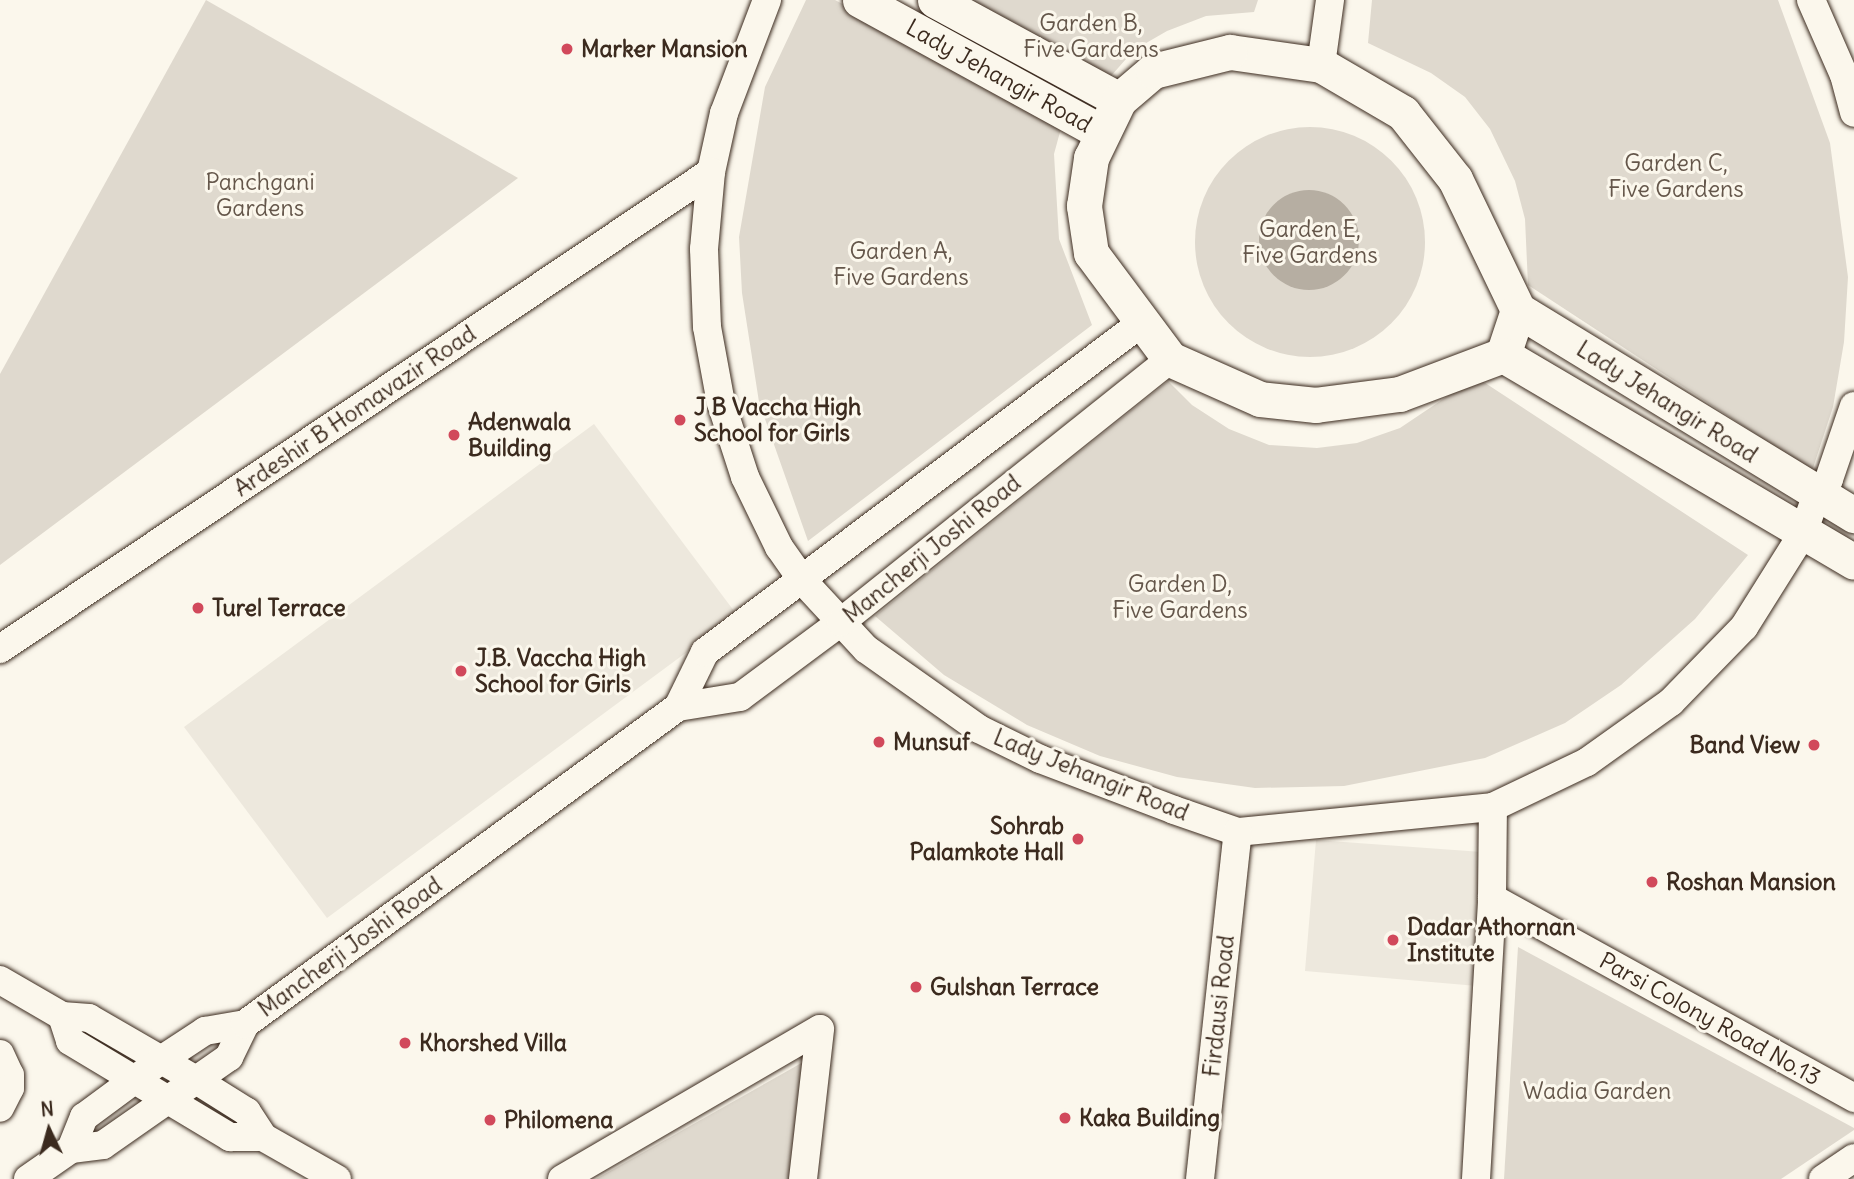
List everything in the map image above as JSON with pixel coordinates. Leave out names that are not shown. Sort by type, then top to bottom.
[{"type":"street","name":"Lady Jehangir Road","points":[[767,0],[723,113],[711,172],[705,275],[707,327],[721,403],[746,477],[779,547],[803,581],[866,649],[979,729],[1040,759],[1238,832],[1493,807],[1587,762],[1671,702],[1744,627],[1803,533],[1816,494],[1829,479],[1854,407]]},
{"type":"street","name":"Lady Jehangir Road","points":[[860,0],[1101,132]]},
{"type":"street","points":[[935,0],[1119,100]]},
{"type":"street","points":[[1321,65],[1330,0]]},
{"type":"street","points":[[1811,0],[1844,75],[1854,113]]},
{"type":"street","points":[[1230,52],[1321,65],[1403,113],[1455,179],[1518,310],[1503,355],[1399,394],[1316,405],[1260,399],[1170,359],[1140,324],[1091,253],[1084,206],[1091,158],[1101,132],[1119,100],[1153,71],[1230,52]]},
{"type":"street","name":"Ardeshir B Homavazir Road","points":[[0,649],[711,172]]},
{"type":"street","name":"Lady Jehangir Road","points":[[1518,310],[1854,515]]},
{"type":"street","name":"Mancherji Joshi Road","points":[[678,707],[705,652],[803,581],[1140,324]]},
{"type":"street","name":"Lady Jehangir Road","points":[[1503,355],[1854,562]]},
{"type":"street","name":"Mancherji Joshi Road","points":[[71,1149],[84,1117],[161,1060],[205,1031],[245,1024],[678,707],[740,697],[841,622],[1170,359]]},
{"type":"street","points":[[1476,1179],[1492,898],[1493,807]]},
{"type":"street","name":"Firdausi Road","points":[[1200,1179],[1238,832]]},
{"type":"street","name":"Parsi Colony Road No.13","points":[[1492,898],[1854,1098]]},
{"type":"street","points":[[0,980],[62,1016],[89,1018],[196,1080],[247,1112],[262,1137]]},
{"type":"street","points":[[62,1016],[70,1041],[230,1137],[262,1137],[337,1179]]},
{"type":"street","points":[[28,1179],[71,1149],[103,1145],[229,1057],[245,1024]]},
{"type":"street","points":[[562,1179],[820,1029],[803,1179]]},
{"type":"street","points":[[0,1054],[10,1075],[10,1088],[0,1108]]},
{"type":"street","points":[[1823,1179],[1854,1158]]},
{"type":"shaded area","points":[[1299,190],[1319,190],[1345,204],[1356,221],[1359,240],[1356,259],[1345,276],[1319,290],[1299,290],[1281,282],[1267,268],[1259,250],[1259,230],[1267,212],[1281,198]]},
{"type":"shaded area","name":"J.B. Vaccha High School for Girls","points":[[594,424],[737,615],[327,918],[184,727]]},
{"type":"shaded area","name":"Dadar Athornan Institute","points":[[1316,840],[1482,852],[1477,986],[1305,971]]},
{"type":"green space","name":"Panchgani Gardens","points":[[206,0],[518,178],[0,565],[0,374]]},
{"type":"green space","name":"Garden A, Five Gardens","points":[[806,0],[835,0],[1063,121],[1054,154],[1059,239],[1092,325],[808,541],[759,402],[742,293],[739,237],[765,87]]},
{"type":"green space","name":"Garden B, Five Gardens","points":[[946,0],[1258,0],[1254,12],[1206,16],[1167,31],[1134,50],[1103,85]]},
{"type":"green space","name":"Garden C, Five Gardens","points":[[1372,0],[1778,0],[1830,143],[1848,277],[1844,342],[1833,407],[1812,471],[1528,285],[1525,219],[1515,181],[1490,129],[1465,97],[1431,73],[1368,43]]},
{"type":"green space","name":"Garden E, Five Gardens","points":[[1299,127],[1321,127],[1354,135],[1392,160],[1417,198],[1423,219],[1423,265],[1417,286],[1392,324],[1354,349],[1321,357],[1299,357],[1266,349],[1228,324],[1203,286],[1195,253],[1195,231],[1203,198],[1228,160],[1266,135]]},
{"type":"green space","name":"Garden D, Five Gardens","points":[[1476,377],[1748,555],[1695,619],[1621,685],[1565,723],[1485,758],[1344,786],[1255,788],[1177,777],[1100,756],[1027,725],[944,675],[875,616],[1168,381],[1192,405],[1229,429],[1269,445],[1317,448],[1357,443],[1400,428]]},
{"type":"green space","name":"Wadia Garden","points":[[1518,947],[1854,1130],[1781,1179],[1504,1179]]},
{"type":"green space","points":[[805,1061],[792,1179],[596,1179]]},
{"type":"place","name":"Marker Mansion","points":[[567,49]]},
{"type":"place","name":"J B Vaccha High School for Girls","points":[[680,420]]},
{"type":"place","name":"Adenwala Building","points":[[454,435]]},
{"type":"place","name":"Turel Terrace","points":[[198,608]]},
{"type":"place","name":"J.B. Vaccha High School for Girls","points":[[461,671]]},
{"type":"place","name":"Munsuf","points":[[879,742]]},
{"type":"place","name":"Band View","points":[[1814,745]]},
{"type":"place","name":"Sohrab Palamkote Hall","points":[[1078,839]]},
{"type":"place","name":"Roshan Mansion","points":[[1652,882]]},
{"type":"place","name":"Dadar Athornan Institute","points":[[1393,940]]},
{"type":"place","name":"Gulshan Terrace","points":[[916,987]]},
{"type":"place","name":"Khorshed Villa","points":[[405,1043]]},
{"type":"place","name":"Kaka Building","points":[[1065,1118]]},
{"type":"place","name":"Philomena","points":[[490,1120]]}]
